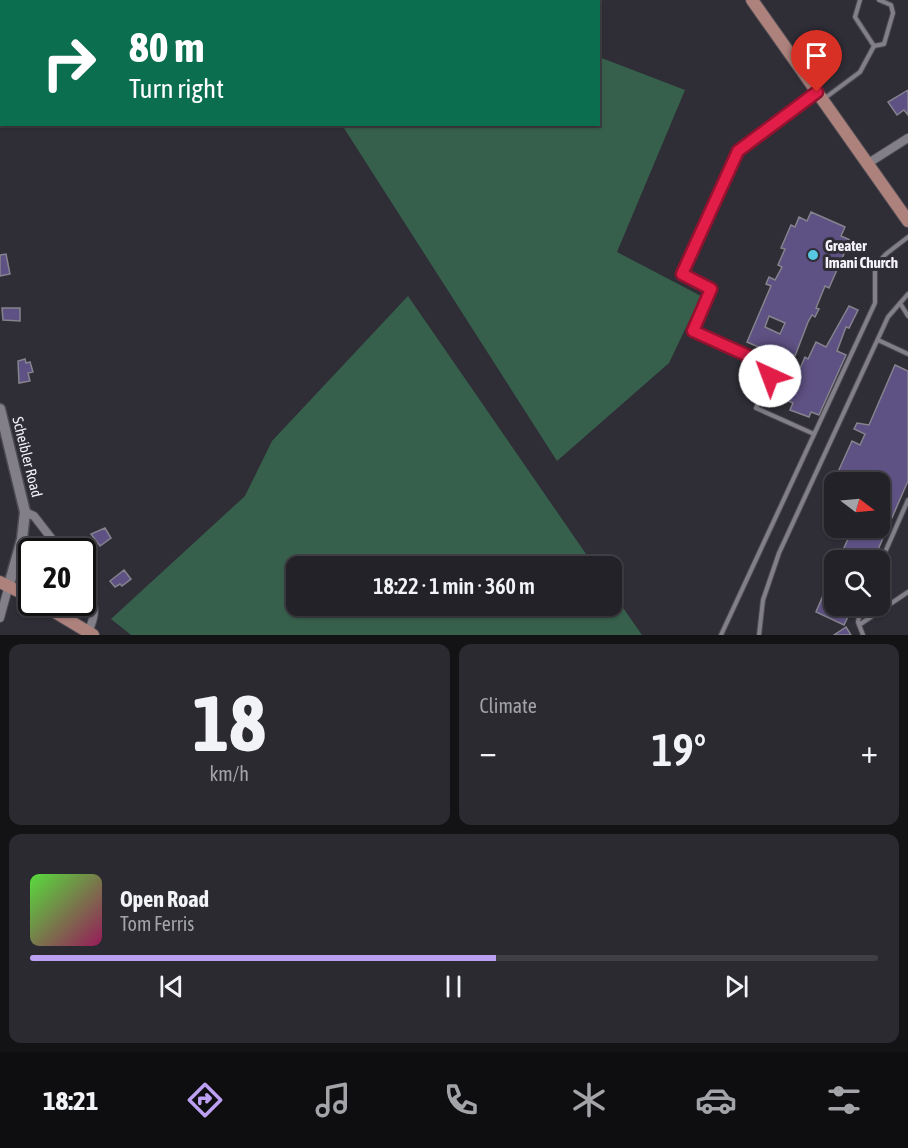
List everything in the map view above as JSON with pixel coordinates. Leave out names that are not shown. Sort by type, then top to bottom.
[{"type":"main road","points":[[752,0],[908,221]]},
{"type":"main road","points":[[62,616],[90,633]]},
{"type":"street","points":[[867,164],[908,138]]},
{"type":"street","name":"Scheibler Road","points":[[0,409],[25,512],[22,539],[5,583]]},
{"type":"street","name":"Scheibler Road","points":[[25,512],[34,516],[51,538]]},
{"type":"street","points":[[0,618],[5,583]]},
{"type":"street","points":[[90,633],[96,616]]},
{"type":"lane","points":[[860,0],[855,18],[873,46]]},
{"type":"lane","points":[[873,46],[884,44],[893,13],[891,5],[879,0]]},
{"type":"lane","points":[[814,434],[756,408],[768,382],[767,366],[693,331],[711,289],[682,274],[738,151],[819,96],[860,72],[873,46]]},
{"type":"lane","points":[[721,635],[875,303],[875,266],[908,237]]},
{"type":"lane","points":[[759,635],[763,600],[779,553],[888,317],[908,294]]},
{"type":"lane","points":[[900,303],[908,316]]},
{"type":"lane","points":[[878,340],[908,354]]},
{"type":"lane","points":[[886,550],[908,500]]},
{"type":"lane","points":[[859,626],[908,592]]},
{"type":"lane","points":[[860,616],[859,626],[863,635]]},
{"type":"green space","points":[[600,57],[685,90],[617,252],[701,296],[669,363],[557,461],[343,126],[600,126]]},
{"type":"green space","points":[[408,296],[587,556],[286,556],[286,616],[622,616],[622,606],[642,635],[131,635],[111,619],[245,496],[272,441]]},
{"type":"building","points":[[908,90],[908,115],[904,110],[897,115],[888,102]]},
{"type":"building","points":[[811,212],[845,227],[841,236],[850,240],[829,288],[825,286],[816,308],[819,309],[815,317],[812,315],[808,322],[795,356],[782,350],[779,356],[747,342],[771,286],[766,284],[769,277],[775,280],[782,267],[778,265],[785,249],[781,248],[791,225],[795,227],[799,217],[807,221]],"holes":[[[769,316],[785,323],[780,334],[765,327]]]},
{"type":"building","points":[[6,254],[10,274],[0,276],[0,255]]},
{"type":"building","points":[[849,306],[858,310],[849,328],[846,327],[837,351],[846,355],[819,415],[811,412],[809,417],[790,410],[793,403],[786,400],[805,357],[808,359],[816,342],[826,347]]},
{"type":"building","points":[[2,308],[20,308],[20,321],[3,320]]},
{"type":"building","points":[[25,359],[26,363],[30,362],[33,372],[28,373],[30,381],[19,383],[18,361]]},
{"type":"building","points":[[895,365],[908,371],[908,481],[890,522],[890,472],[838,472],[852,441],[860,445],[865,434],[854,429],[857,423],[869,425]]},
{"type":"building","points":[[105,528],[111,538],[100,546],[91,534]]},
{"type":"building","points":[[848,538],[883,538],[878,550],[843,550]]},
{"type":"building","points":[[124,570],[131,579],[122,586],[120,584],[115,587],[110,581]]},
{"type":"building","points":[[824,593],[824,616],[816,612]]},
{"type":"building","points":[[825,616],[848,616],[844,625]]},
{"type":"building","points":[[846,627],[851,635],[834,635]]},
{"type":"place","name":"Greater Imani Church","points":[[813,255]]},
{"type":"route","points":[[770,376],[770,371],[764,363],[693,331],[711,289],[682,274],[738,151],[817,92]]}]
